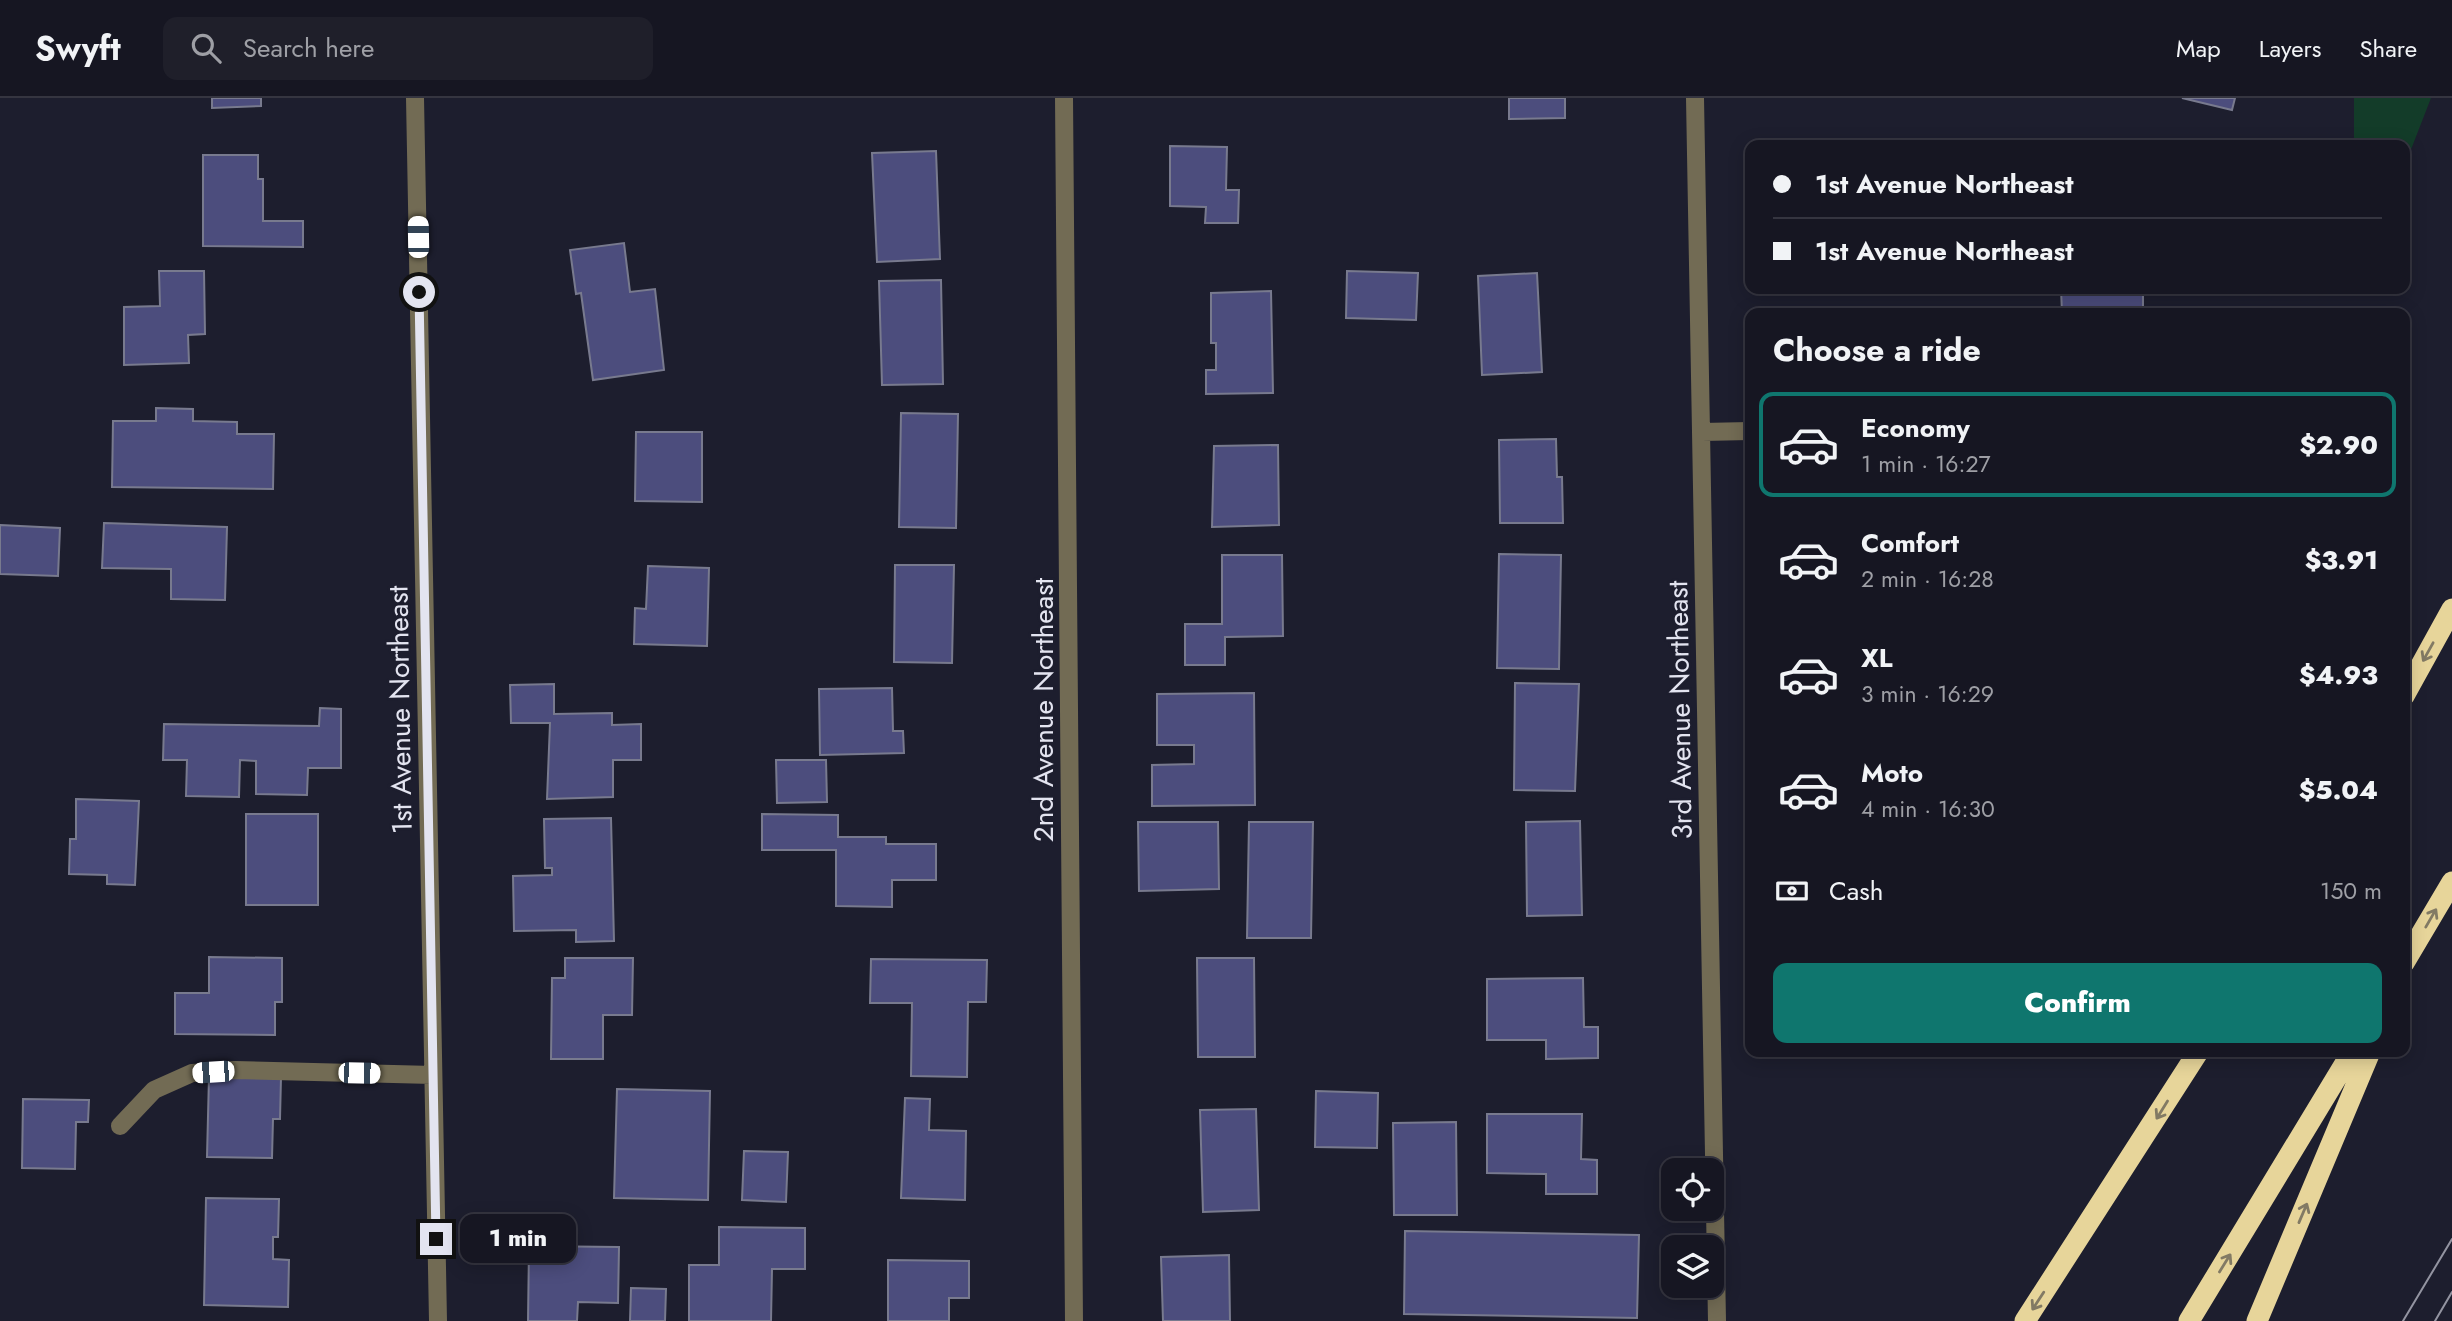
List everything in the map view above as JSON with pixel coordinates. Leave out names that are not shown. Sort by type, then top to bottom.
[{"type":"highway","points":[[2410,685],[2452,609]]},
{"type":"highway","points":[[2410,955],[2452,882]]},
{"type":"highway","points":[[2025,1321],[2195,1057]]},
{"type":"highway","points":[[2189,1321],[2349,1057]]},
{"type":"highway","points":[[2257,1321],[2368,1057]]},
{"type":"street","name":"1st Avenue Northeast","points":[[415,98],[438,1321]]},
{"type":"street","name":"2nd Avenue Northeast","points":[[1064,98],[1074,1321]]},
{"type":"street","name":"3rd Avenue Northeast","points":[[1695,98],[1717,1321]]},
{"type":"street","points":[[1702,432],[1745,431]]},
{"type":"street","points":[[120,1126],[154,1090],[192,1073],[234,1070],[433,1075]]},
{"type":"green space","points":[[2354,98],[2431,98],[2410,152],[2410,140],[2354,140]]},
{"type":"building","points":[[212,98],[261,98],[261,106],[212,108]]},
{"type":"building","points":[[1509,98],[1565,98],[1565,118],[1509,119]]},
{"type":"building","points":[[2182,98],[2235,98],[2232,110]]},
{"type":"building","points":[[1170,146],[1227,147],[1226,190],[1239,190],[1238,223],[1205,223],[1206,207],[1170,206]]},
{"type":"building","points":[[936,151],[940,259],[877,262],[872,153]]},
{"type":"building","points":[[203,155],[258,155],[258,179],[263,179],[263,221],[303,221],[303,247],[203,246]]},
{"type":"building","points":[[624,243],[630,292],[655,289],[664,370],[593,380],[581,293],[576,294],[570,250]]},
{"type":"building","points":[[159,271],[204,271],[205,334],[188,335],[189,363],[124,365],[124,307],[160,306]]},
{"type":"building","points":[[1347,271],[1418,273],[1416,320],[1346,318]]},
{"type":"building","points":[[1537,273],[1542,372],[1482,375],[1478,276]]},
{"type":"building","points":[[941,280],[943,384],[882,385],[879,281]]},
{"type":"building","points":[[1271,291],[1273,393],[1206,394],[1206,370],[1216,370],[1216,343],[1211,343],[1211,293]]},
{"type":"building","points":[[2061,294],[2143,294],[2143,308],[2062,308]]},
{"type":"building","points":[[156,408],[193,409],[193,421],[237,422],[237,434],[274,434],[273,489],[112,487],[113,421],[156,421]]},
{"type":"building","points":[[901,413],[958,414],[956,528],[899,527]]},
{"type":"building","points":[[636,432],[702,432],[702,502],[635,501]]},
{"type":"building","points":[[1556,439],[1557,477],[1562,477],[1563,523],[1500,523],[1499,440]]},
{"type":"building","points":[[1278,445],[1279,525],[1212,527],[1214,446]]},
{"type":"building","points":[[104,523],[227,527],[225,600],[171,599],[171,569],[102,568]]},
{"type":"building","points":[[0,525],[60,528],[58,576],[0,574]]},
{"type":"building","points":[[1499,554],[1561,555],[1559,669],[1497,668]]},
{"type":"building","points":[[1222,555],[1282,555],[1283,636],[1225,637],[1225,665],[1185,665],[1185,624],[1222,624]]},
{"type":"building","points":[[895,565],[954,565],[952,663],[894,662]]},
{"type":"building","points":[[648,566],[709,568],[707,646],[634,644],[635,608],[646,609]]},
{"type":"building","points":[[1515,683],[1579,684],[1575,791],[1514,790]]},
{"type":"building","points":[[554,684],[554,714],[612,713],[612,725],[641,724],[641,760],[613,760],[613,797],[547,799],[550,723],[511,723],[510,685]]},
{"type":"building","points":[[892,688],[893,731],[903,731],[904,753],[820,755],[819,689]]},
{"type":"building","points":[[1254,693],[1255,805],[1152,806],[1152,765],[1194,764],[1194,745],[1157,745],[1157,694]]},
{"type":"building","points":[[320,708],[341,709],[341,768],[308,768],[307,795],[256,794],[256,761],[240,760],[239,797],[186,796],[187,760],[163,760],[164,724],[319,726]]},
{"type":"building","points":[[776,760],[826,760],[827,802],[777,803]]},
{"type":"building","points":[[76,799],[139,801],[135,885],[107,884],[107,875],[69,874],[70,839],[76,839]]},
{"type":"building","points":[[246,814],[318,814],[318,905],[246,905]]},
{"type":"building","points":[[762,814],[838,815],[838,837],[886,837],[886,844],[936,844],[936,880],[892,880],[892,907],[836,906],[836,850],[762,850]]},
{"type":"building","points":[[611,818],[614,941],[576,942],[576,930],[514,931],[513,876],[552,875],[552,868],[545,868],[544,819]]},
{"type":"building","points":[[1580,821],[1582,915],[1527,916],[1526,822]]},
{"type":"building","points":[[1138,822],[1218,822],[1219,889],[1139,891]]},
{"type":"building","points":[[1249,822],[1313,822],[1311,938],[1247,938]]},
{"type":"building","points":[[209,957],[282,958],[282,1002],[275,1002],[275,1035],[175,1034],[175,993],[209,993]]},
{"type":"building","points":[[565,958],[633,958],[632,1015],[603,1015],[603,1059],[551,1059],[552,978],[565,978]]},
{"type":"building","points":[[1197,958],[1254,958],[1255,1057],[1198,1057]]},
{"type":"building","points":[[871,959],[987,960],[986,1002],[968,1002],[967,1077],[911,1076],[912,1003],[870,1003]]},
{"type":"building","points":[[1583,978],[1584,1027],[1598,1027],[1598,1058],[1546,1059],[1546,1040],[1487,1040],[1487,979]]},
{"type":"building","points":[[209,1076],[281,1077],[280,1119],[273,1119],[272,1158],[207,1157]]},
{"type":"building","points":[[617,1089],[710,1091],[708,1200],[614,1198]]},
{"type":"building","points":[[1316,1091],[1378,1093],[1377,1148],[1315,1147]]},
{"type":"building","points":[[905,1098],[930,1099],[929,1130],[966,1131],[965,1200],[901,1198]]},
{"type":"building","points":[[23,1099],[89,1100],[88,1122],[76,1122],[75,1169],[22,1168]]},
{"type":"building","points":[[1256,1109],[1259,1210],[1203,1212],[1200,1110]]},
{"type":"building","points":[[1487,1114],[1582,1114],[1581,1159],[1597,1160],[1597,1194],[1546,1194],[1546,1174],[1487,1173]]},
{"type":"building","points":[[1456,1122],[1457,1215],[1394,1215],[1393,1123]]},
{"type":"building","points":[[744,1151],[788,1152],[786,1202],[742,1200]]},
{"type":"building","points":[[206,1198],[279,1199],[278,1237],[273,1237],[273,1259],[289,1260],[288,1307],[204,1305]]},
{"type":"building","points":[[719,1227],[805,1228],[805,1269],[772,1269],[771,1321],[689,1321],[689,1265],[719,1265]]},
{"type":"building","points":[[1405,1231],[1639,1235],[1637,1318],[1404,1314]]},
{"type":"building","points":[[529,1246],[619,1247],[618,1303],[578,1302],[577,1321],[528,1321]]},
{"type":"building","points":[[1229,1255],[1230,1321],[1163,1321],[1161,1257]]},
{"type":"building","points":[[888,1260],[969,1261],[969,1298],[949,1298],[949,1321],[888,1321]]},
{"type":"building","points":[[631,1288],[666,1289],[665,1321],[630,1321]]},
{"type":"tram line","points":[[2403,1321],[2452,1239]]},
{"type":"tram line","points":[[2435,1321],[2452,1292]]},
{"type":"route","points":[[419,292],[436,1239]]}]
